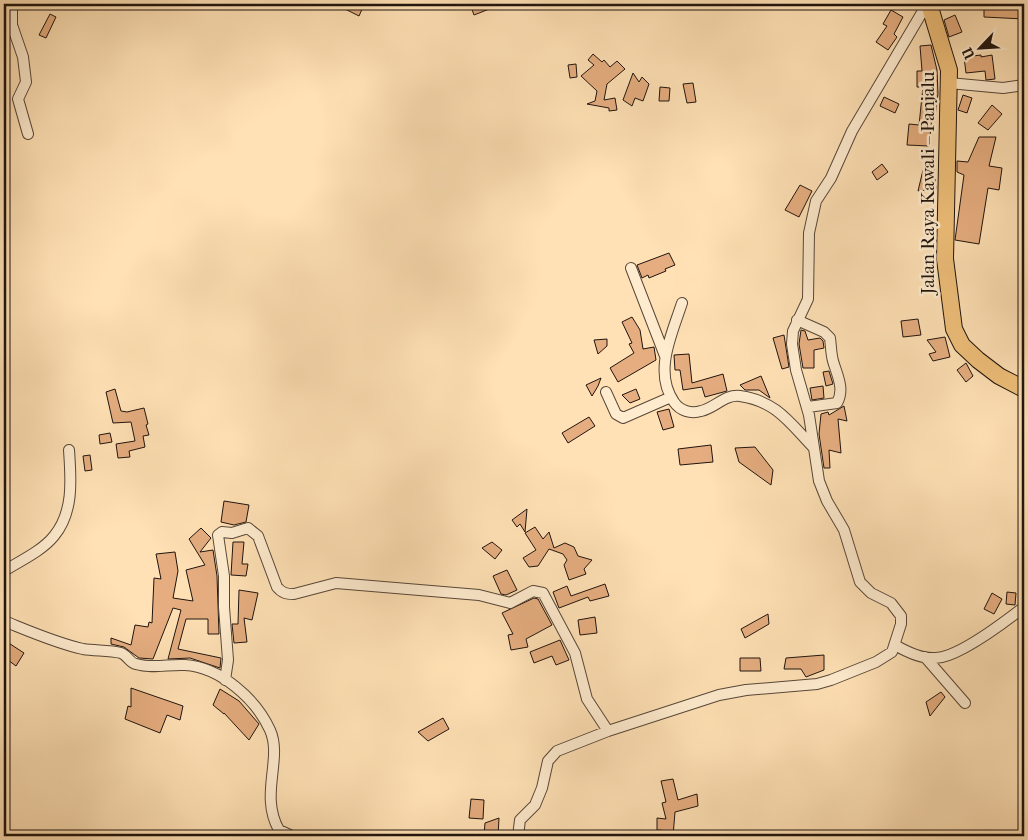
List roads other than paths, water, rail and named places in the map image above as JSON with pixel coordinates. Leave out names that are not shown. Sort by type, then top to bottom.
[{"type":"main road","name":"Jalan Raya Kawali – Panjalu","points":[[928,4],[947,61],[949,83],[945,260],[954,329],[962,345],[978,360],[999,376],[1024,389]]},
{"type":"street","points":[[12,4],[12,25],[23,58],[26,75],[26,82],[18,99],[28,134]]},
{"type":"street","points":[[518,836],[520,820],[538,800],[551,756],[557,751],[608,731],[731,692],[803,686],[832,680],[886,658],[895,646],[901,616],[891,603],[871,593],[860,582],[844,530],[827,501],[819,481],[808,407],[793,356],[793,331],[808,299],[810,233],[816,201],[831,178],[852,131],[928,4]]},
{"type":"street","points":[[949,83],[1003,88],[1024,85]]},
{"type":"street","points":[[631,268],[665,357]]},
{"type":"street","points":[[682,303],[665,357],[665,380],[671,397],[683,410],[692,412],[702,411],[733,396],[764,402],[777,409],[813,448]]},
{"type":"street","points":[[797,320],[824,332],[830,338],[833,361],[840,381],[840,398],[837,403],[808,407]]},
{"type":"street","points":[[606,392],[616,414],[623,418],[671,397]]},
{"type":"street","points":[[4,571],[46,544],[55,536],[68,504],[71,481],[69,450]]},
{"type":"street","points":[[225,680],[228,660],[224,576],[218,537],[221,532],[232,533],[244,528],[255,532],[277,586],[281,592],[288,594],[336,583],[479,594],[510,603],[533,591],[540,591],[547,596],[575,653],[587,699],[608,731]]},
{"type":"street","points":[[895,646],[936,659],[981,638],[1024,607]]},
{"type":"street","points":[[4,621],[76,647],[121,653],[135,664],[201,667],[234,686],[262,716],[270,731],[273,741],[270,779],[271,809],[279,830],[292,836]]},
{"type":"street","points":[[926,657],[965,703]]}]
